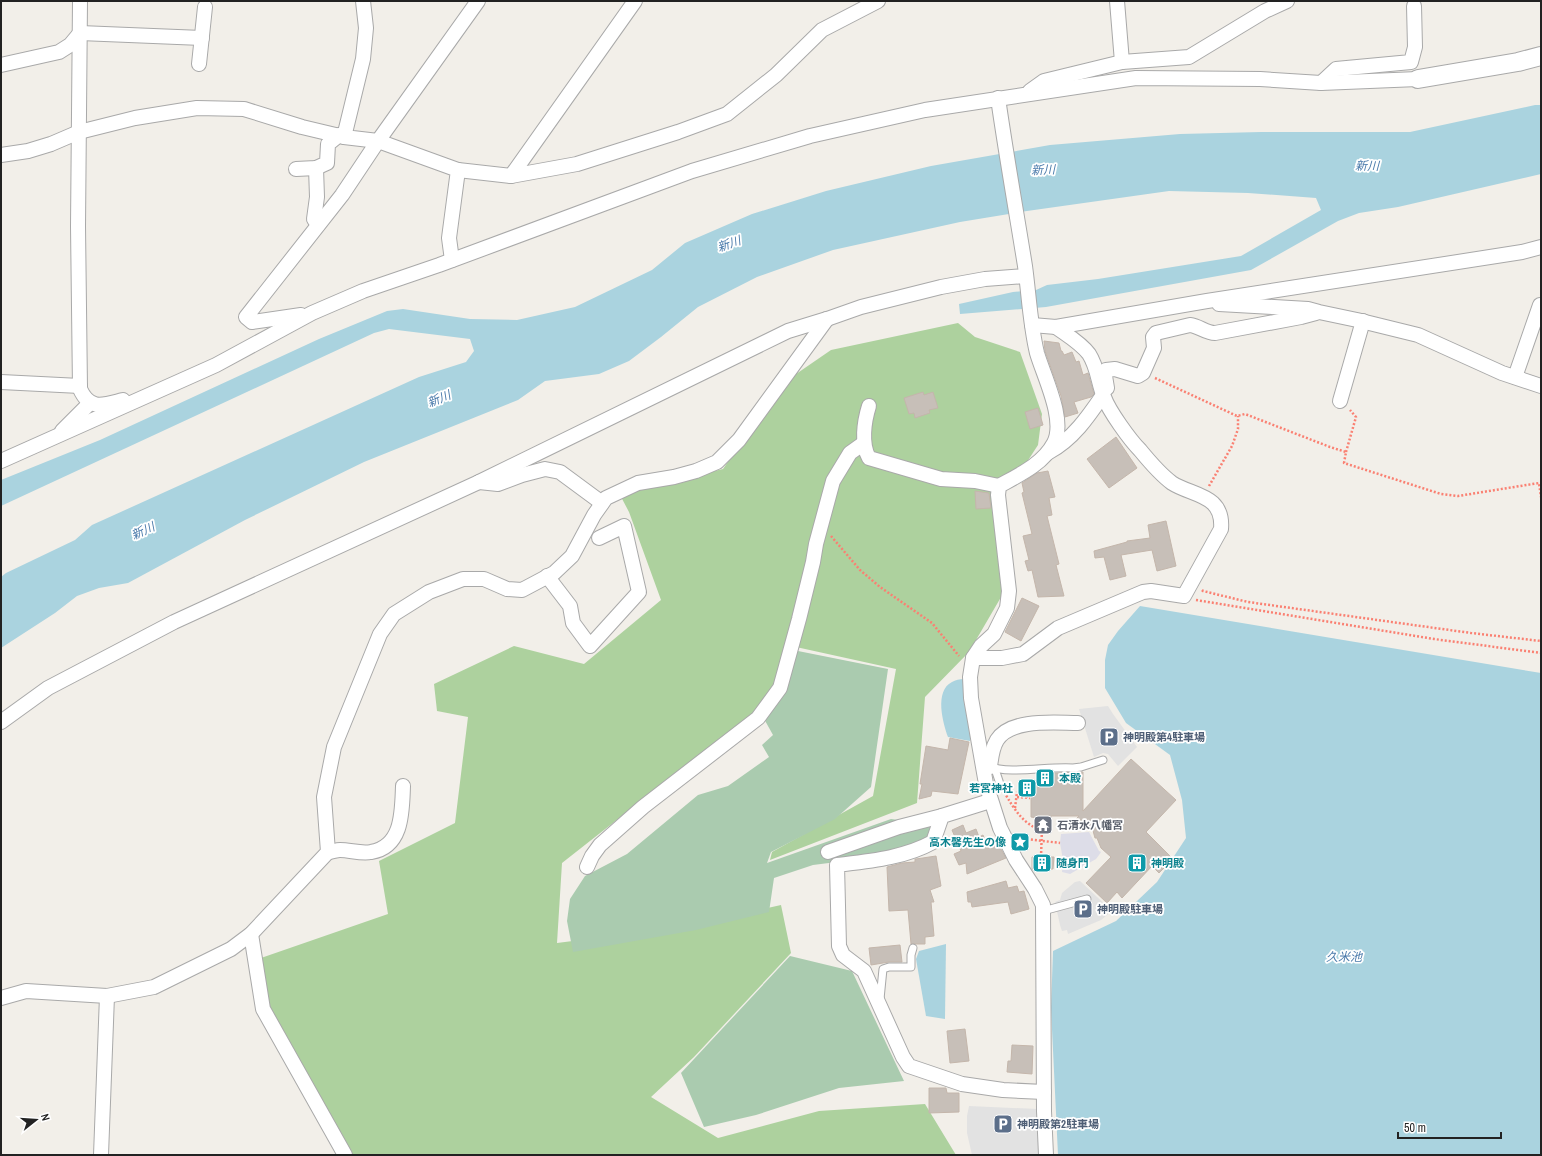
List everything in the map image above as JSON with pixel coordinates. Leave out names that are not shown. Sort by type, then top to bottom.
[{"type":"street","points":[[80,1],[80,386],[84,398],[90,403],[100,406],[157,392]]},
{"type":"street","points":[[296,169],[316,168],[327,162],[328,144],[341,136],[363,59],[366,28],[363,1]]},
{"type":"street","points":[[312,313],[252,322],[246,317],[342,195],[378,141],[478,1]]},
{"type":"street","points":[[511,176],[636,1]]},
{"type":"street","points":[[1,155],[28,151],[51,144],[79,132],[134,118],[197,108],[244,110],[302,127],[341,136],[378,141],[458,170],[511,176],[577,164],[608,155],[728,114],[776,75],[822,30],[878,1]]},
{"type":"street","points":[[1117,1],[1122,62]]},
{"type":"street","points":[[1027,93],[1044,81],[1122,62],[1189,57],[1265,11],[1287,1]]},
{"type":"street","points":[[199,64],[205,6]]},
{"type":"street","points":[[1321,83],[1336,69],[1411,62],[1415,47],[1414,6]]},
{"type":"street","points":[[80,33],[202,38]]},
{"type":"street","points":[[1,65],[59,52],[70,45],[80,33]]},
{"type":"street","points":[[1,461],[216,365],[312,313],[363,291],[452,260],[692,171],[810,136],[925,110],[998,104],[1027,93],[1136,78],[1260,79],[1321,83],[1418,79],[1518,62],[1541,56]]},
{"type":"street","points":[[869,406],[866,414],[864,450],[869,458],[941,479],[975,481],[999,486],[1032,467],[1047,453],[1054,443],[1058,430],[1058,417],[1037,353],[998,104]]},
{"type":"street","points":[[316,168],[317,197],[314,219],[318,225]]},
{"type":"street","points":[[452,260],[449,238],[458,170]]},
{"type":"street","points":[[1056,327],[1207,301],[1515,253],[1541,247]]},
{"type":"street","points":[[1,722],[48,688],[174,622],[479,482],[788,331],[861,307],[941,287],[985,279],[1026,276]]},
{"type":"street","points":[[1207,301],[1222,305],[1308,309],[1363,321],[1418,335],[1515,377],[1541,386]]},
{"type":"street","points":[[1515,377],[1540,305]]},
{"type":"street","points":[[1047,453],[1062,445],[1075,433],[1104,396],[1107,387],[1104,376],[1106,370],[1115,369],[1138,376],[1143,373],[1154,348],[1153,337],[1156,333],[1190,325],[1196,326],[1211,333],[1215,333],[1301,317],[1318,312]]},
{"type":"street","points":[[966,657],[1002,658],[1023,654],[1058,628],[1143,592],[1152,591],[1184,596],[1192,579],[1221,529],[1220,517],[1212,503],[1203,496],[1173,483],[1138,449],[1120,424],[1104,396],[1094,365],[1089,354],[1082,346],[1056,327],[1031,318]]},
{"type":"street","points":[[328,852],[324,798],[334,747],[380,634],[394,614],[430,592],[463,579],[484,579],[507,590],[522,590],[554,573],[572,556],[594,515],[606,498],[638,483],[674,477],[696,471],[717,462],[739,440],[827,319]]},
{"type":"street","points":[[1340,401],[1363,321]]},
{"type":"street","points":[[1,382],[80,386]]},
{"type":"street","points":[[55,438],[90,403]]},
{"type":"street","points":[[587,867],[592,856],[600,845],[643,807],[758,718],[780,688],[806,589],[821,523],[833,481],[850,453],[864,443]]},
{"type":"street","points":[[479,482],[498,484],[522,475],[545,469],[560,472],[602,502]]},
{"type":"street","points":[[966,657],[994,634],[1007,608],[1009,591],[998,495],[999,486]]},
{"type":"street","points":[[547,576],[570,606],[573,623],[590,646],[639,592],[624,526],[599,538]]},
{"type":"street","points":[[966,657],[970,677],[971,698],[989,766]]},
{"type":"street","points":[[1046,1155],[1044,1092],[1043,905],[1003,835],[990,801],[989,766],[991,754],[997,739],[1008,730],[1037,723],[1078,723]]},
{"type":"street","points":[[1,998],[26,991],[107,996],[154,987],[231,949],[251,934],[328,852],[340,850],[371,852],[386,847],[396,833],[402,818],[404,786]]},
{"type":"street","points":[[828,852],[899,827],[942,816],[990,801]]},
{"type":"street","points":[[942,816],[933,842],[921,848],[880,860],[837,866],[839,946],[843,955],[864,971],[903,1057],[909,1066],[962,1084],[1003,1090],[1044,1092]]},
{"type":"street","points":[[251,934],[263,1009],[345,1155]]},
{"type":"street","points":[[101,1155],[107,996]]},
{"type":"lane","points":[[989,766],[1073,768],[1103,760]]},
{"type":"lane","points":[[989,766],[1000,784]]},
{"type":"lane","points":[[1043,910],[1088,899]]},
{"type":"lane","points":[[880,1007],[883,969],[890,967],[911,967],[911,955],[913,948]]},
{"type":"path","points":[[1143,373],[1238,416],[1245,414],[1346,452]]},
{"type":"path","points":[[1340,401],[1356,417],[1344,463],[1441,494],[1458,496],[1539,483],[1541,497]]},
{"type":"path","points":[[1203,496],[1232,446],[1238,429],[1238,416]]},
{"type":"path","points":[[821,523],[840,548],[860,570],[880,587],[932,623],[966,657]]},
{"type":"path","points":[[1192,579],[1203,592],[1248,602],[1471,633],[1541,641]]},
{"type":"path","points":[[1184,596],[1195,600],[1224,606],[1541,653]]},
{"type":"path","points":[[1000,784],[1023,820],[1031,827],[1042,829],[1041,857]]},
{"type":"path","points":[[1015,808],[1017,792]]},
{"type":"path","points":[[1017,797],[1028,798],[1027,792]]},
{"type":"path","points":[[1003,835],[1060,843]]},
{"type":"green space","points":[[958,323],[975,337],[1020,352],[1042,414],[1038,445],[1023,468],[991,487],[1004,592],[969,652],[925,697],[917,803],[770,860],[772,852],[873,796],[896,669],[796,647],[763,705],[562,863],[557,943],[683,927],[781,905],[791,953],[694,1057],[651,1097],[718,1138],[819,1111],[925,1104],[956,1155],[351,1155],[272,1016],[261,958],[388,914],[379,861],[455,823],[468,717],[437,711],[434,684],[514,646],[584,664],[661,600],[629,512],[619,493],[723,469],[783,383],[831,350]]},
{"type":"green space","points":[[798,651],[888,669],[871,787],[835,819],[771,852],[767,863],[891,819],[936,825],[931,839],[884,856],[813,865],[774,878],[769,912],[696,930],[573,952],[567,921],[570,899],[585,876],[627,854],[698,795],[728,786],[769,757],[762,745],[773,735],[763,717],[794,655]]},
{"type":"green space","points":[[790,956],[852,971],[904,1081],[839,1088],[756,1115],[704,1127],[681,1073]]},
{"type":"shaded area","name":"神明殿第4駐車場","points":[[1108,706],[1137,747],[1118,766],[1108,754],[1103,753],[1094,757],[1079,709]]},
{"type":"shaded area","points":[[1089,832],[1099,851],[1101,852],[1099,855],[1096,859],[1070,874],[1062,872],[1063,860],[1060,843],[1061,834]]},
{"type":"shaded area","name":"神明殿駐車場","points":[[1080,881],[1112,911],[1101,920],[1068,934],[1067,930],[1062,931],[1055,902],[1060,900],[1062,893],[1075,882]]},
{"type":"shaded area","name":"神明殿第2駐車場","points":[[969,1106],[1038,1109],[1039,1155],[972,1155],[967,1133],[967,1116]]},
{"type":"water","name":"新川","points":[[1535,105],[1541,105],[1541,174],[1398,207],[1359,213],[1338,221],[1251,270],[1046,307],[960,314],[959,304],[1013,292],[1036,290],[1047,285],[1098,279],[1241,256],[1321,210],[1316,198],[1248,193],[1169,191],[960,222],[833,250],[757,277],[698,307],[629,361],[599,374],[545,381],[518,400],[364,462],[245,520],[128,583],[99,588],[77,596],[55,613],[1,648],[1,577],[6,573],[75,540],[92,525],[419,377],[466,362],[474,351],[470,339],[389,329],[374,333],[1,506],[1,480],[100,440],[319,339],[387,311],[403,309],[470,319],[517,320],[575,307],[652,270],[685,243],[752,214],[826,191],[931,166],[1050,145],[1180,134],[1261,132],[1410,132]]},
{"type":"water","name":"久米池","points":[[1140,606],[1541,673],[1541,1155],[1058,1155],[1051,1008],[1053,951],[1116,921],[1157,882],[1186,838],[1182,800],[1170,755],[1126,723],[1105,688],[1105,660],[1108,645]]},
{"type":"water","points":[[959,679],[964,679],[971,736],[970,741],[948,737],[941,708],[943,692],[946,686]]},
{"type":"water","points":[[946,944],[945,1019],[926,1016],[916,959],[919,951]]},
{"type":"building","points":[[1044,341],[1059,343],[1061,351],[1064,355],[1072,352],[1076,362],[1079,361],[1083,375],[1088,373],[1094,394],[1091,397],[1074,402],[1078,413],[1065,417],[1061,396],[1045,351]]},
{"type":"building","points":[[923,392],[924,395],[933,392],[938,408],[929,410],[930,413],[915,418],[914,413],[909,414],[904,398]]},
{"type":"building","points":[[1038,408],[1043,425],[1030,429],[1025,412]]},
{"type":"building","points":[[1116,437],[1137,468],[1109,488],[1087,459]]},
{"type":"building","points":[[1048,471],[1055,497],[1049,498],[1052,515],[1047,516],[1059,564],[1056,565],[1064,596],[1038,597],[1032,570],[1028,571],[1025,561],[1029,560],[1023,536],[1032,534],[1022,493],[1024,492],[1022,483],[1037,473]]},
{"type":"building","points":[[975,491],[989,493],[991,508],[976,509]]},
{"type":"building","points":[[1166,521],[1176,566],[1157,571],[1152,550],[1121,555],[1126,576],[1110,580],[1104,557],[1095,558],[1094,551],[1127,541],[1150,538],[1148,525]]},
{"type":"building","points":[[1022,598],[1039,606],[1021,641],[1005,632]]},
{"type":"building","points":[[950,738],[969,742],[958,794],[932,791],[931,796],[919,799],[926,746],[948,750]]},
{"type":"building","points":[[1131,759],[1176,800],[1146,832],[1173,859],[1159,873],[1152,866],[1122,898],[1117,892],[1107,903],[1086,883],[1111,857],[1101,848],[1097,838],[1095,838],[1092,827],[1075,826],[1076,819],[1079,816],[1051,816],[1051,822],[1037,822],[1037,818],[1031,817],[1031,784],[1038,785],[1038,774],[1083,772],[1083,811]]},
{"type":"building","points":[[963,825],[966,833],[976,829],[979,837],[983,835],[988,848],[998,844],[1006,858],[967,874],[966,863],[959,865],[954,854],[961,851],[952,830]]},
{"type":"building","points":[[936,856],[941,886],[930,890],[934,902],[931,902],[934,936],[925,937],[925,944],[911,944],[908,910],[889,911],[887,867],[902,863],[915,862],[915,859]]},
{"type":"building","name":"随身門","points":[[1032,857],[1054,857],[1053,869],[1032,869]]},
{"type":"building","points":[[1006,881],[1008,888],[1017,886],[1019,892],[1024,891],[1029,909],[1011,914],[1008,902],[972,907],[971,902],[968,902],[967,892]]},
{"type":"building","points":[[900,945],[902,962],[889,962],[871,965],[869,948]]},
{"type":"building","points":[[965,1029],[969,1061],[950,1063],[947,1031]]},
{"type":"building","points":[[1012,1045],[1033,1046],[1032,1074],[1007,1072],[1008,1061],[1011,1061]]},
{"type":"building","points":[[929,1088],[946,1088],[947,1093],[959,1093],[959,1112],[929,1113]]},
{"type":"place","name":"神明殿第4駐車場","points":[[1109,737]]},
{"type":"place","name":"本殿","points":[[1045,778]]},
{"type":"place","name":"若宮神社","points":[[1027,788]]},
{"type":"place","name":"石清水八幡宮","points":[[1043,825]]},
{"type":"place","name":"高木馨先生の像","points":[[1020,842]]},
{"type":"place","name":"随身門","points":[[1042,863]]},
{"type":"place","name":"神明殿","points":[[1137,863]]},
{"type":"place","name":"神明殿駐車場","points":[[1083,909]]},
{"type":"place","name":"神明殿第2駐車場","points":[[1003,1124]]}]
